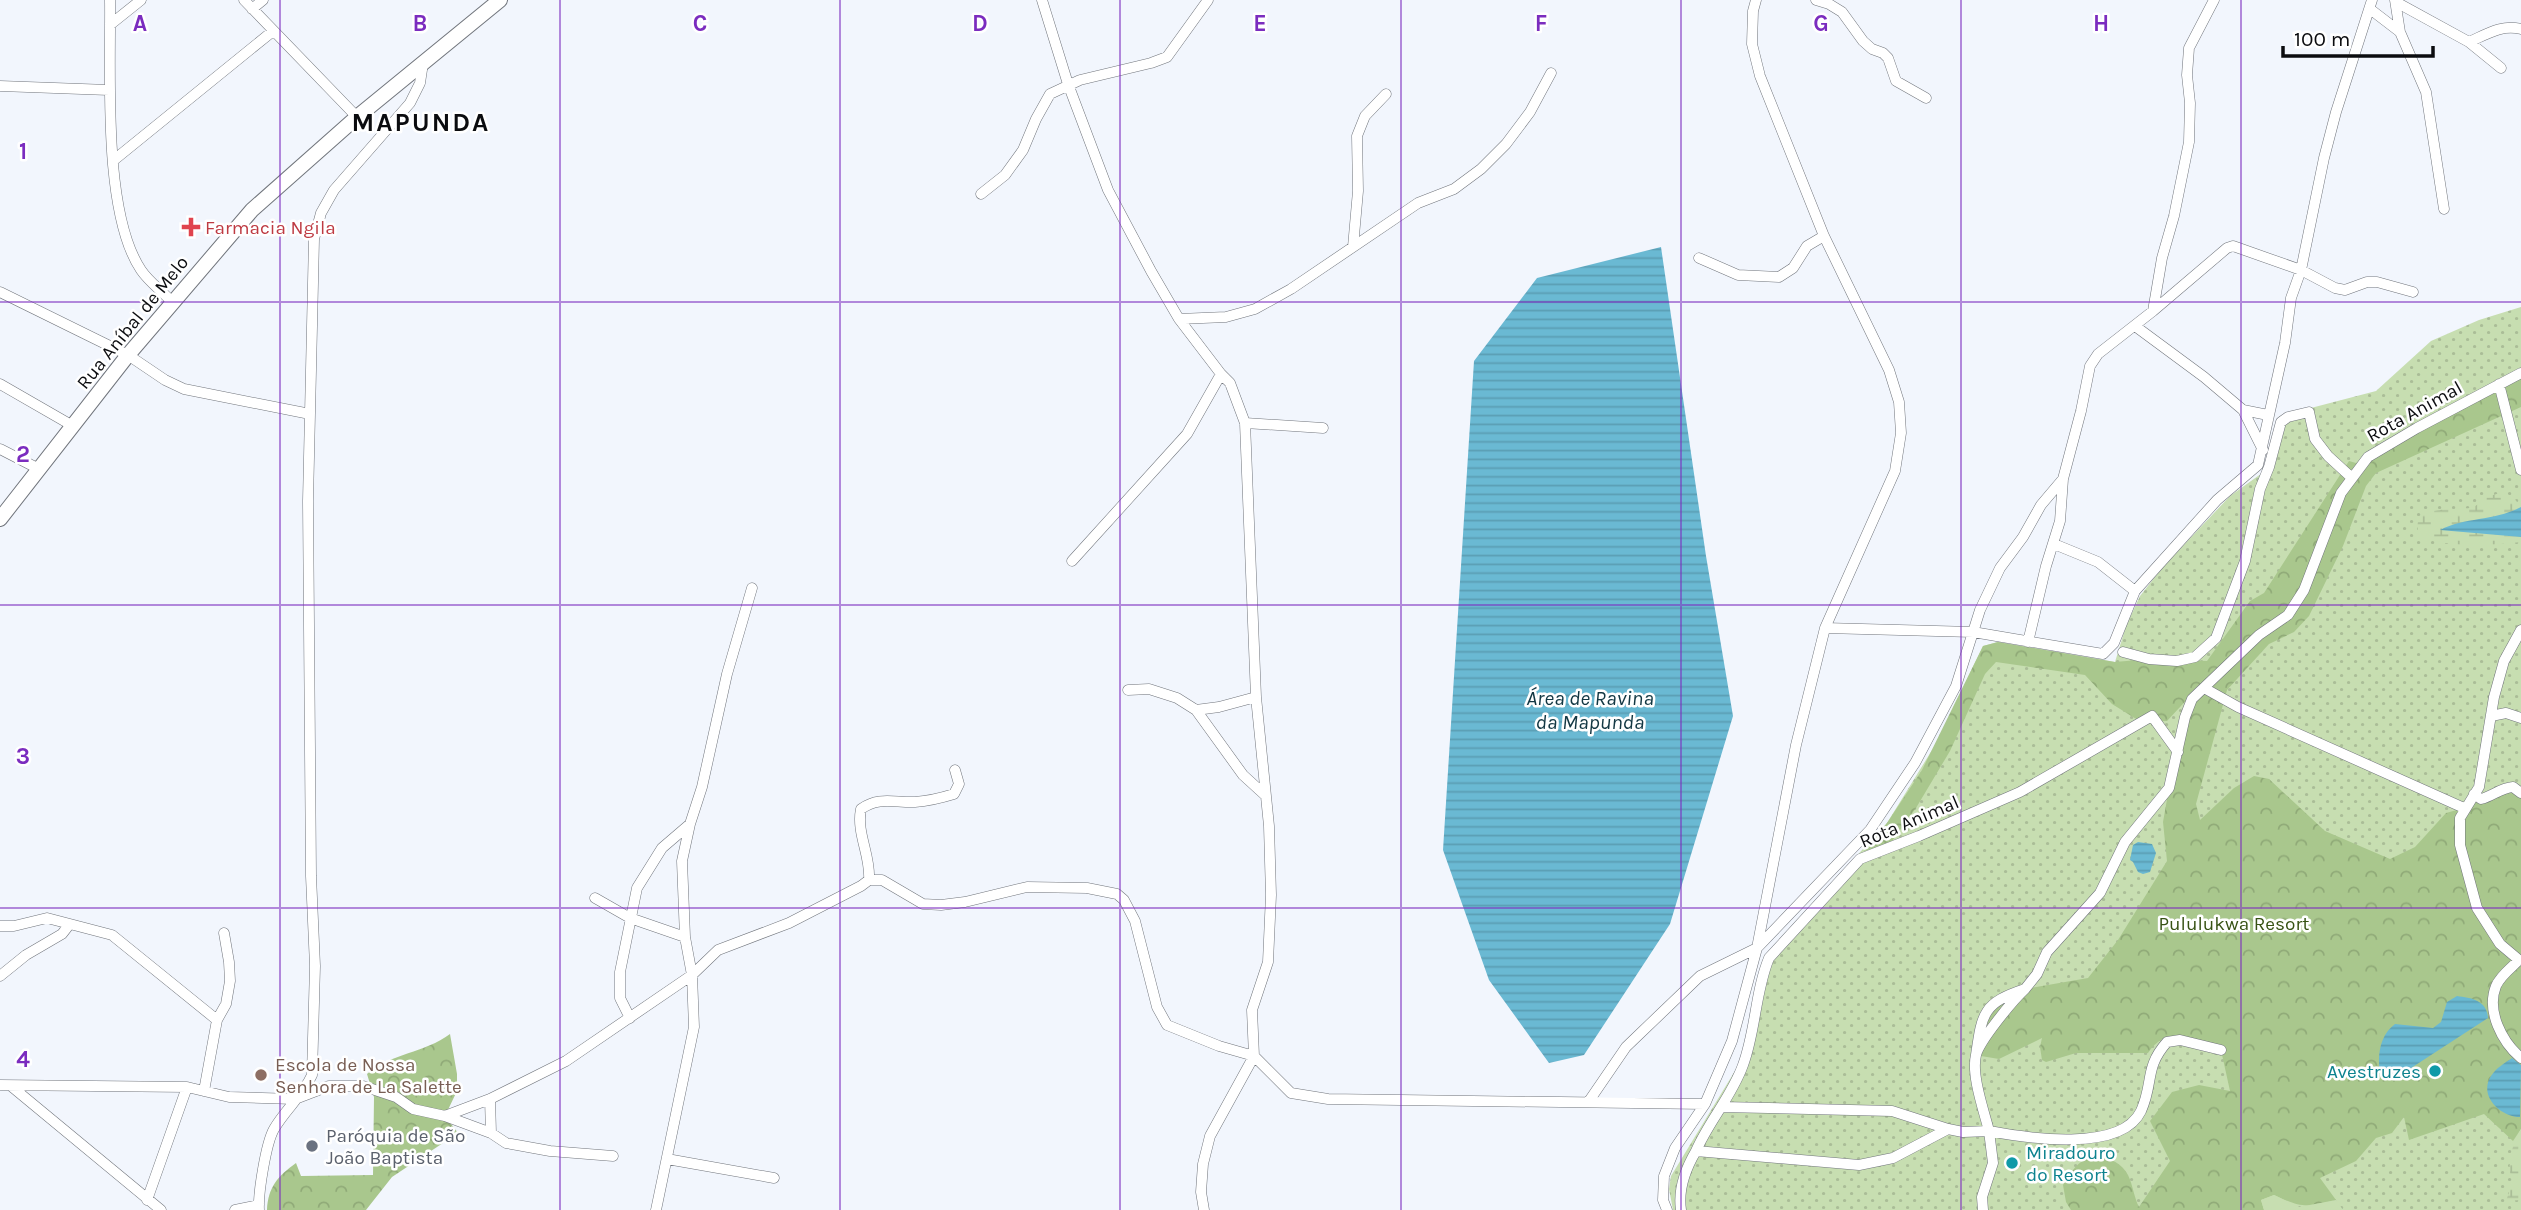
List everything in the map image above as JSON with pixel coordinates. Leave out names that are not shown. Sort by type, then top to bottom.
[{"type":"street","points":[[110,0],[109,90],[120,210],[128,242],[141,271],[171,301]]},
{"type":"street","points":[[111,24],[141,0]]},
{"type":"street","points":[[244,0],[357,117]]},
{"type":"street","points":[[252,9],[263,0]]},
{"type":"street","name":"Rua Aníbal de Melo","points":[[0,519],[171,301],[252,209],[357,117],[500,0]]},
{"type":"street","points":[[1042,0],[1068,84],[1108,190],[1179,319],[1230,383],[1245,423],[1256,697],[1266,796],[1271,895],[1268,962],[1252,1010],[1254,1056],[1210,1136],[1203,1164],[1201,1192],[1204,1210]]},
{"type":"street","points":[[981,194],[1005,175],[1023,150],[1050,94],[1068,84],[1167,57],[1208,0]]},
{"type":"street","points":[[1667,1210],[1663,1200],[1664,1176],[1675,1148],[1705,1104],[1732,1041],[1757,948],[1796,746],[1825,628],[1895,471],[1901,433],[1899,402],[1889,370],[1825,236],[1760,76],[1752,44],[1756,0]]},
{"type":"street","points":[[1816,0],[1842,12],[1863,41],[1872,49],[1883,52],[1888,58],[1896,81],[1926,98]]},
{"type":"street","points":[[2153,311],[2162,258],[2174,216],[2189,142],[2189,48],[2214,0]]},
{"type":"street","points":[[2396,1],[2400,32],[2426,92],[2444,209]]},
{"type":"street","points":[[2396,1],[2469,42],[2501,68]]},
{"type":"street","points":[[1825,628],[1973,632],[2103,654],[2114,643],[2134,591],[2217,500],[2258,465],[2285,343],[2291,298],[2301,270],[2336,112],[2371,4],[2400,32]]},
{"type":"street","points":[[2469,42],[2500,28],[2509,26],[2521,29]]},
{"type":"street","points":[[114,160],[272,31]]},
{"type":"street","points":[[235,1210],[259,1207],[272,1132],[312,1075],[315,966],[311,876],[309,501],[314,239],[321,213],[334,190],[410,103],[420,83],[423,63]]},
{"type":"street","points":[[1179,319],[1226,317],[1255,309],[1291,289],[1419,203],[1454,189],[1481,169],[1506,144],[1530,112],[1551,74]]},
{"type":"street","points":[[0,86],[109,90]]},
{"type":"street","points":[[1353,247],[1358,191],[1357,136],[1365,116],[1386,94]]},
{"type":"street","points":[[1699,258],[1738,275],[1779,277],[1793,268],[1807,246],[1825,236]]},
{"type":"street","points":[[2028,642],[2060,521],[2063,479],[2090,366],[2098,354],[2227,248],[2233,246],[2301,270],[2335,288],[2345,290],[2367,282],[2377,282],[2413,292]]},
{"type":"street","points":[[0,292],[128,355],[165,380],[184,389],[310,414]]},
{"type":"street","points":[[2135,326],[2204,377],[2243,410],[2263,450]]},
{"type":"street","name":"Rota Animal","points":[[1976,1055],[2036,974],[2047,952],[2100,892],[2125,842],[2169,788],[2185,717],[2192,699],[2259,635],[2288,615],[2304,590],[2341,494],[2368,457],[2521,373]]},
{"type":"street","points":[[1072,561],[1187,434],[1221,374]]},
{"type":"street","points":[[0,384],[73,426]]},
{"type":"street","points":[[2499,384],[2521,470]]},
{"type":"street","points":[[2243,410],[2268,415]]},
{"type":"street","points":[[2123,652],[2149,659],[2177,661],[2195,657],[2216,638],[2245,561],[2260,489],[2281,422],[2288,417],[2309,412],[2315,439],[2328,456],[2352,478]]},
{"type":"street","points":[[1245,423],[1323,428]]},
{"type":"street","points":[[0,449],[39,470]]},
{"type":"street","points":[[1589,1101],[1626,1047],[1700,976],[1757,948],[1870,830],[1915,763],[1956,686],[1980,610],[2000,568],[2023,537],[2041,505],[2063,479]]},
{"type":"street","points":[[2054,544],[2098,562],[2134,591]]},
{"type":"street","points":[[656,1210],[694,1027],[692,975],[685,937],[682,861],[702,787],[727,674],[751,588]]},
{"type":"street","points":[[2521,630],[2504,661],[2479,787],[2460,818],[2460,845],[2477,908],[2500,944],[2520,960],[2496,986],[2493,1000],[2499,1030],[2505,1042],[2521,1058]]},
{"type":"street","points":[[2204,688],[2238,707],[2464,808]]},
{"type":"street","points":[[1128,690],[1149,689],[1177,698],[1196,710],[1243,775],[1266,796]]},
{"type":"street","points":[[1196,710],[1256,697]]},
{"type":"street","points":[[2491,716],[2506,713],[2521,718]]},
{"type":"street","name":"Rota Animal","points":[[1681,1210],[1682,1188],[1688,1166],[1705,1130],[1722,1107],[1743,1067],[1751,1040],[1763,972],[1769,958],[1860,859],[2020,792],[2152,716],[2178,752]]},
{"type":"street","points":[[869,880],[870,866],[859,820],[861,809],[870,802],[935,800],[954,794],[959,784],[955,770]]},
{"type":"street","points":[[2474,794],[2481,799],[2490,797],[2503,787],[2513,787],[2521,793]]},
{"type":"street","points":[[630,1018],[620,998],[620,972],[637,888],[662,848],[690,824]]},
{"type":"street","points":[[445,1116],[490,1099],[566,1061],[692,975],[718,950],[789,923],[869,880],[882,880],[923,904],[942,905],[982,899],[1027,887],[1087,888],[1118,894],[1135,921],[1157,1007],[1167,1025],[1254,1056],[1291,1093],[1328,1099],[1705,1104]]},
{"type":"street","points":[[594,898],[630,918],[685,937]]},
{"type":"street","points":[[0,926],[14,926],[47,918],[112,935],[217,1020]]},
{"type":"street","points":[[0,976],[26,955],[62,934],[69,925]]},
{"type":"street","points":[[204,1090],[217,1020],[226,1004],[230,981],[224,933]]},
{"type":"street","points":[[1983,1210],[1982,1197],[1993,1163],[1989,1131],[1976,1077],[1976,1055],[1984,1015],[1999,998],[2025,989]]},
{"type":"street","points":[[1722,1107],[1892,1111],[1963,1132],[1989,1131],[2039,1138],[2090,1138],[2128,1127],[2140,1113],[2147,1093],[2150,1068],[2167,1042],[2180,1040],[2221,1050]]},
{"type":"street","points":[[5,1085],[187,1087],[229,1097],[295,1099],[329,1086],[363,1086],[396,1097],[413,1109],[445,1116],[491,1133],[506,1143],[550,1151],[613,1156]]},
{"type":"street","points":[[5,1085],[161,1210]]},
{"type":"street","points":[[147,1200],[187,1087]]},
{"type":"street","points":[[490,1099],[491,1133]]},
{"type":"street","points":[[1696,1151],[1859,1165],[1893,1158],[1948,1129]]},
{"type":"street","points":[[667,1159],[774,1178]]},
{"type":"green space","name":"Pululukwa Resort","points":[[2521,307],[2521,1210],[1673,1210],[1669,1189],[1671,1176],[1741,1061],[1758,978],[1767,953],[1887,823],[1937,742],[1983,646],[1998,642],[2115,662],[2126,626],[2140,596],[2162,568],[2230,496],[2265,471],[2276,422],[2280,416],[2376,391],[2431,341],[2479,320]]},
{"type":"green space","points":[[2521,373],[2521,407],[2376,473],[2366,486],[2343,546],[2309,616],[2294,632],[2269,644],[2227,690],[2196,804],[2200,820],[2234,788],[2254,776],[2269,779],[2325,831],[2390,859],[2415,847],[2446,813],[2464,808],[2474,794],[2482,799],[2503,787],[2521,793],[2521,1129],[2513,1141],[2484,1114],[2409,1140],[2404,1117],[2392,1133],[2376,1138],[2356,1161],[2320,1178],[2336,1200],[2318,1204],[2298,1204],[2274,1195],[2261,1200],[2264,1210],[2071,1210],[2066,1202],[2063,1185],[2078,1164],[2097,1157],[2110,1159],[2125,1170],[2139,1207],[2170,1161],[2150,1121],[2172,1092],[2199,1085],[2230,1091],[2221,1050],[2182,1036],[2164,1038],[2148,1053],[2076,1053],[2046,1062],[2042,1060],[2042,1038],[1999,1059],[1981,1056],[1990,1011],[2025,989],[2088,978],[2118,940],[2167,861],[2163,822],[2193,693],[2167,721],[2141,722],[2112,704],[2085,675],[1996,662],[1985,674],[1950,751],[1916,808],[1890,844],[1864,851],[1887,823],[1922,770],[1983,646],[1998,642],[2115,662],[2149,659],[2207,661],[2250,601],[2264,593],[2349,461],[2356,463]]},
{"type":"green space","points":[[2503,492],[2513,497],[2521,507],[2507,514],[2442,529],[2521,537],[2521,542],[2453,544],[2428,539],[2419,534],[2418,524],[2421,517],[2428,513],[2474,507],[2485,498]]},
{"type":"green space","points":[[450,1034],[457,1091],[445,1116],[458,1133],[392,1177],[366,1210],[267,1210],[269,1195],[275,1183],[296,1163],[301,1176],[373,1175],[374,1097],[367,1074],[376,1067]]},
{"type":"green space","points":[[2521,1129],[2521,1200],[2506,1201],[2513,1181],[2511,1155]]},
{"type":"green space","points":[[2274,1195],[2299,1207],[2336,1200],[2343,1210],[2264,1210],[2261,1200]]},
{"type":"water","name":"Área de Ravina da Mapunda","points":[[1661,247],[1706,556],[1733,716],[1670,924],[1584,1055],[1549,1063],[1489,980],[1443,850],[1474,361],[1537,278]]},
{"type":"water","points":[[2521,507],[2521,537],[2440,530],[2501,515]]},
{"type":"water","points":[[2138,842],[2152,844],[2156,853],[2150,872],[2143,874],[2138,872],[2130,860],[2133,845]]},
{"type":"water","points":[[2457,996],[2473,999],[2481,1004],[2485,1007],[2488,1018],[2408,1070],[2391,1075],[2380,1073],[2381,1046],[2386,1034],[2395,1024],[2433,1028],[2441,1022],[2447,1002]]},
{"type":"water","points":[[2512,1058],[2521,1065],[2520,1117],[2499,1109],[2489,1098],[2487,1091],[2493,1073]]},
{"type":"place","name":"Farmacia Ngila","points":[[191,227]]},
{"type":"place","name":"Avestruzes","points":[[2435,1071]]},
{"type":"place","name":"Escola de Nossa Senhora de La Salette","points":[[261,1075]]},
{"type":"place","name":"Paróquia de São João Baptista","points":[[312,1146]]},
{"type":"place","name":"Miradouro do Resort","points":[[2012,1163]]},
{"type":"district","name":"MAPUNDA","points":[[421,122]]}]
